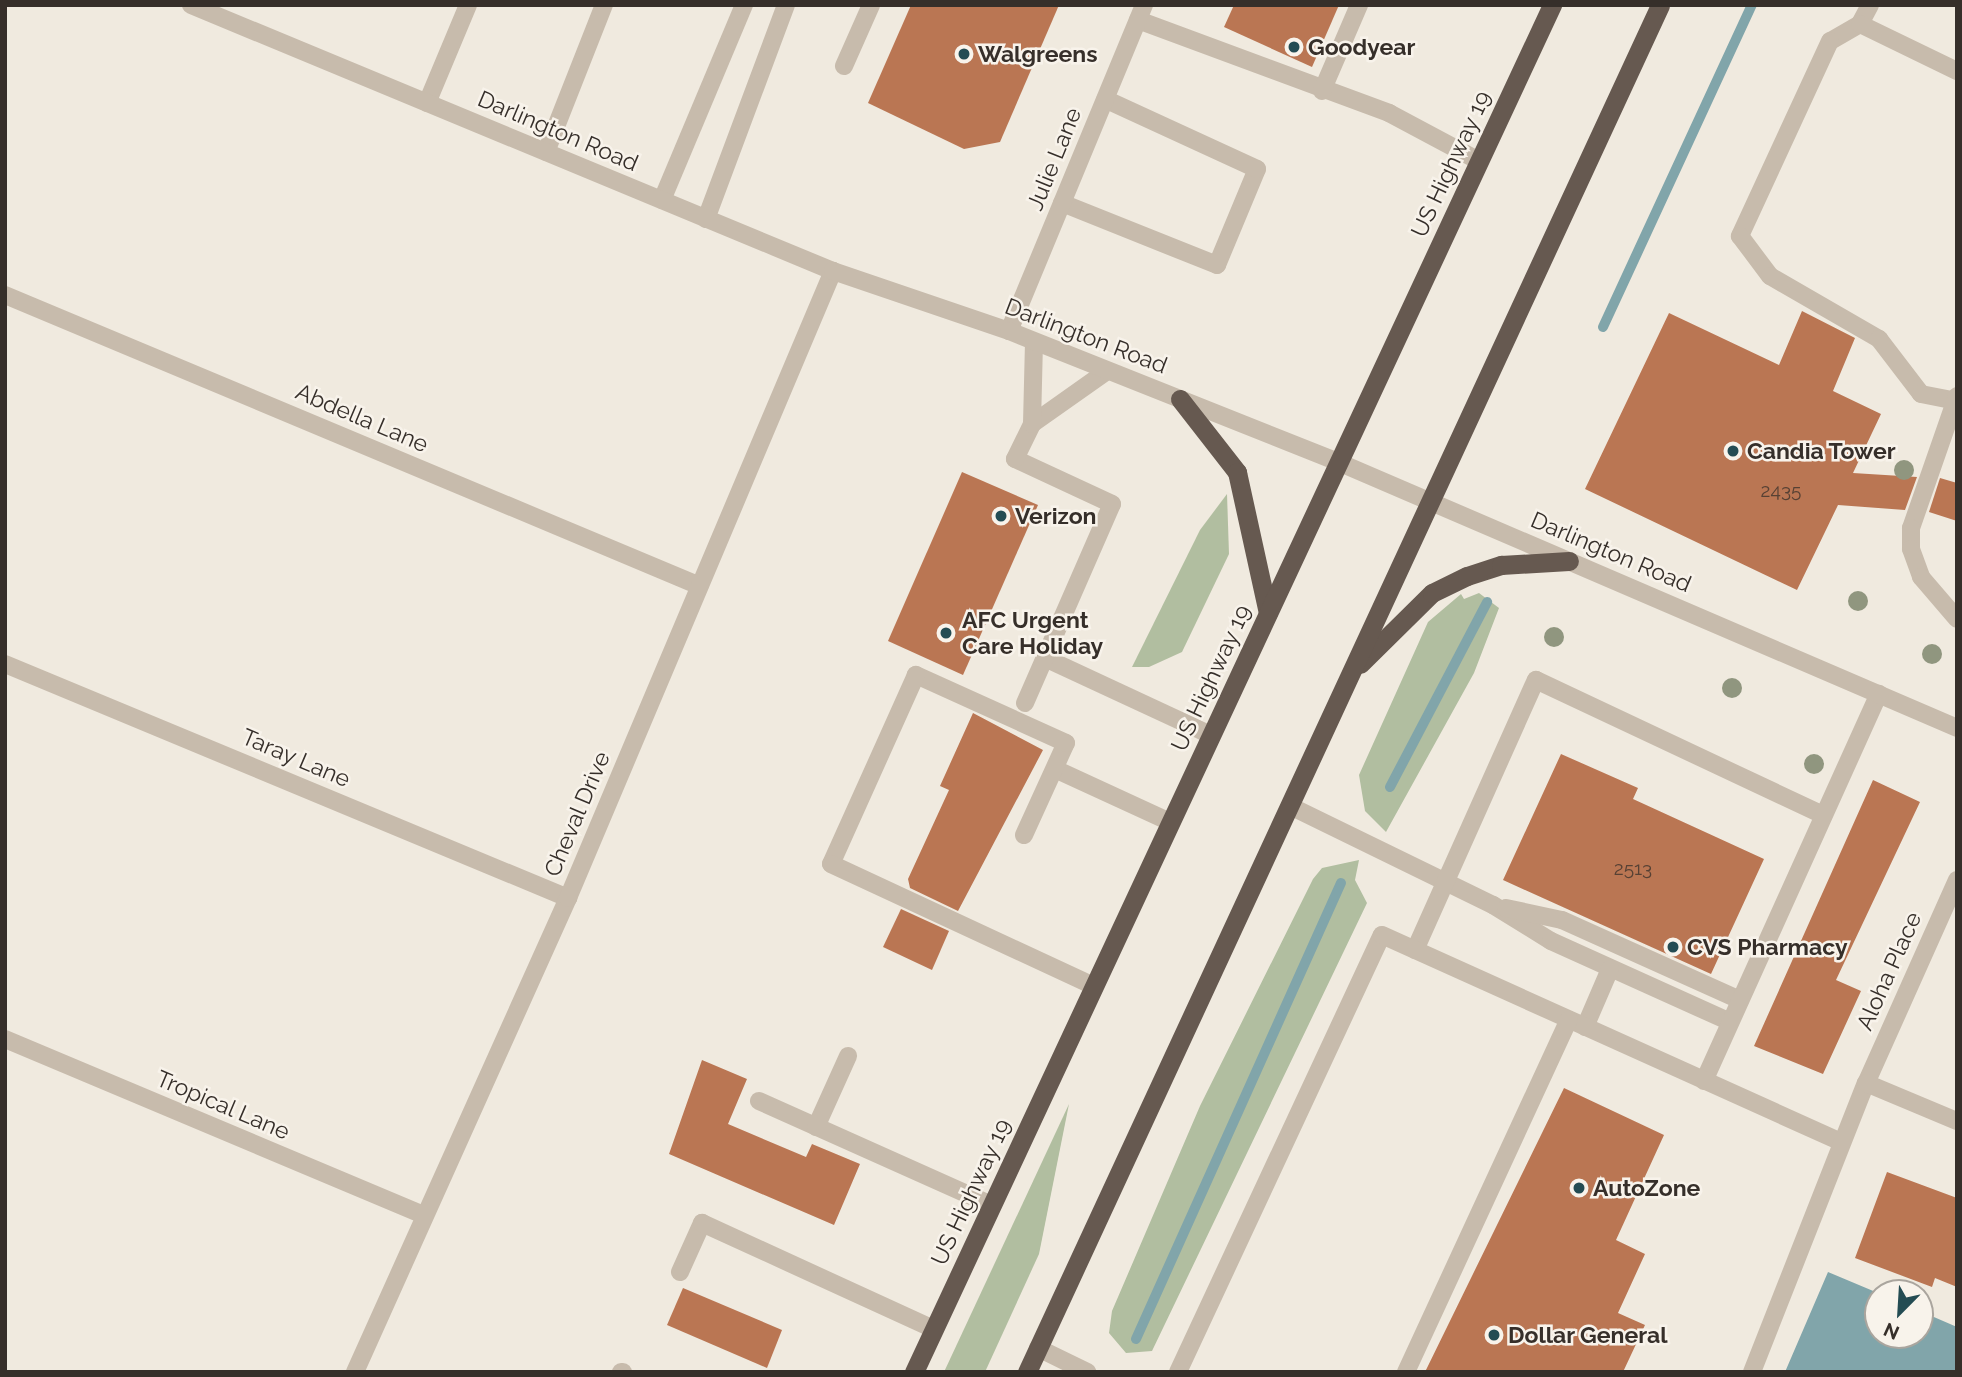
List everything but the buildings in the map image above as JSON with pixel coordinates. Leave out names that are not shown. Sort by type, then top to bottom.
[{"type":"highway","name":"US Highway 19","points":[[914,1372],[1552,5]]},
{"type":"highway","points":[[1027,1372],[1660,5]]},
{"type":"highway","points":[[1180,400],[1237,472],[1269,613]]},
{"type":"highway","points":[[1352,673],[1432,593],[1501,565],[1570,561]]},
{"type":"street","name":"Darlington Road","points":[[191,5],[833,271],[1009,331],[1338,462],[1957,728]]},
{"type":"street","points":[[427,103],[468,5]]},
{"type":"street","points":[[546,152],[604,5]]},
{"type":"street","points":[[662,200],[744,5]]},
{"type":"street","points":[[706,219],[786,5]]},
{"type":"street","points":[[844,66],[871,5]]},
{"type":"street","points":[[1322,91],[1359,5]]},
{"type":"street","points":[[1870,5],[1860,24],[1830,41],[1740,236],[1770,276],[1879,339],[1921,394],[1956,399],[1911,528],[1911,549],[1921,577],[1957,619]]},
{"type":"street","points":[[1141,13],[1322,91],[1389,113],[1479,161]]},
{"type":"street","name":"Julie Lane","points":[[1009,331],[1141,13]]},
{"type":"street","points":[[1860,24],[1957,71]]},
{"type":"street","points":[[1062,203],[1217,265],[1257,169],[1105,99]]},
{"type":"street","name":"Cheval Drive","points":[[355,1372],[568,898],[833,271]]},
{"type":"street","name":"Abdella Lane","points":[[5,295],[700,586]]},
{"type":"street","points":[[1025,703],[1112,504],[1015,459],[1032,424],[1034,342]]},
{"type":"street","points":[[1032,424],[1107,371]]},
{"type":"street","points":[[1045,658],[1211,735]]},
{"type":"street","name":"Taray Lane","points":[[5,664],[568,898]]},
{"type":"street","points":[[1024,835],[1066,743],[916,675],[831,864],[1094,986]]},
{"type":"street","points":[[1415,950],[1536,680],[1823,816]]},
{"type":"street","points":[[1704,1081],[1879,694]]},
{"type":"street","points":[[1055,769],[1170,822]]},
{"type":"street","points":[[1290,806],[1493,905],[1610,969],[1730,1022]]},
{"type":"street","name":"Aloha Place","points":[[1752,1372],[1841,1142],[1957,880]]},
{"type":"street","points":[[1493,905],[1563,920],[1740,1000]]},
{"type":"street","points":[[1178,1372],[1381,935],[1841,1142]]},
{"type":"street","points":[[1406,1372],[1577,1024],[1610,969]]},
{"type":"street","name":"Tropical Lane","points":[[5,1039],[423,1216]]},
{"type":"street","points":[[816,1127],[848,1056]]},
{"type":"street","points":[[1866,1083],[1957,1121]]},
{"type":"street","points":[[759,1101],[992,1205]]},
{"type":"street","points":[[680,1272],[702,1223],[934,1329]]},
{"type":"street","points":[[1038,1348],[1087,1372]]},
{"type":"green space","points":[[1227,494],[1229,554],[1182,652],[1149,667],[1132,667],[1200,530]]},
{"type":"green space","points":[[1479,593],[1499,608],[1474,673],[1386,832],[1365,811],[1359,775],[1428,622],[1461,594],[1464,599]]},
{"type":"green space","points":[[1359,860],[1355,880],[1367,903],[1152,1351],[1126,1353],[1109,1333],[1112,1311],[1200,1106],[1313,879],[1322,868]]},
{"type":"green space","points":[[1069,1104],[1039,1254],[985,1372],[944,1372]]},
{"type":"water","points":[[1828,1272],[1864,1287],[1864,1349],[1934,1349],[1934,1317],[1957,1327],[1957,1372],[1785,1372]]},
{"type":"waterway","points":[[1603,327],[1752,5]]},
{"type":"waterway","points":[[1390,787],[1487,602]]},
{"type":"waterway","points":[[1136,1339],[1341,883]]},
{"type":"place","name":"Goodyear","points":[[1294,47]]},
{"type":"place","name":"Walgreens","points":[[964,54]]},
{"type":"place","name":"Candia Tower","points":[[1733,451]]},
{"type":"place","name":"Verizon","points":[[1001,516]]},
{"type":"place","name":"AFC Urgent Care Holiday","points":[[946,633]]},
{"type":"place","name":"CVS Pharmacy","points":[[1673,947]]},
{"type":"place","name":"AutoZone","points":[[1579,1188]]},
{"type":"place","name":"Dollar General","points":[[1494,1335]]}]
